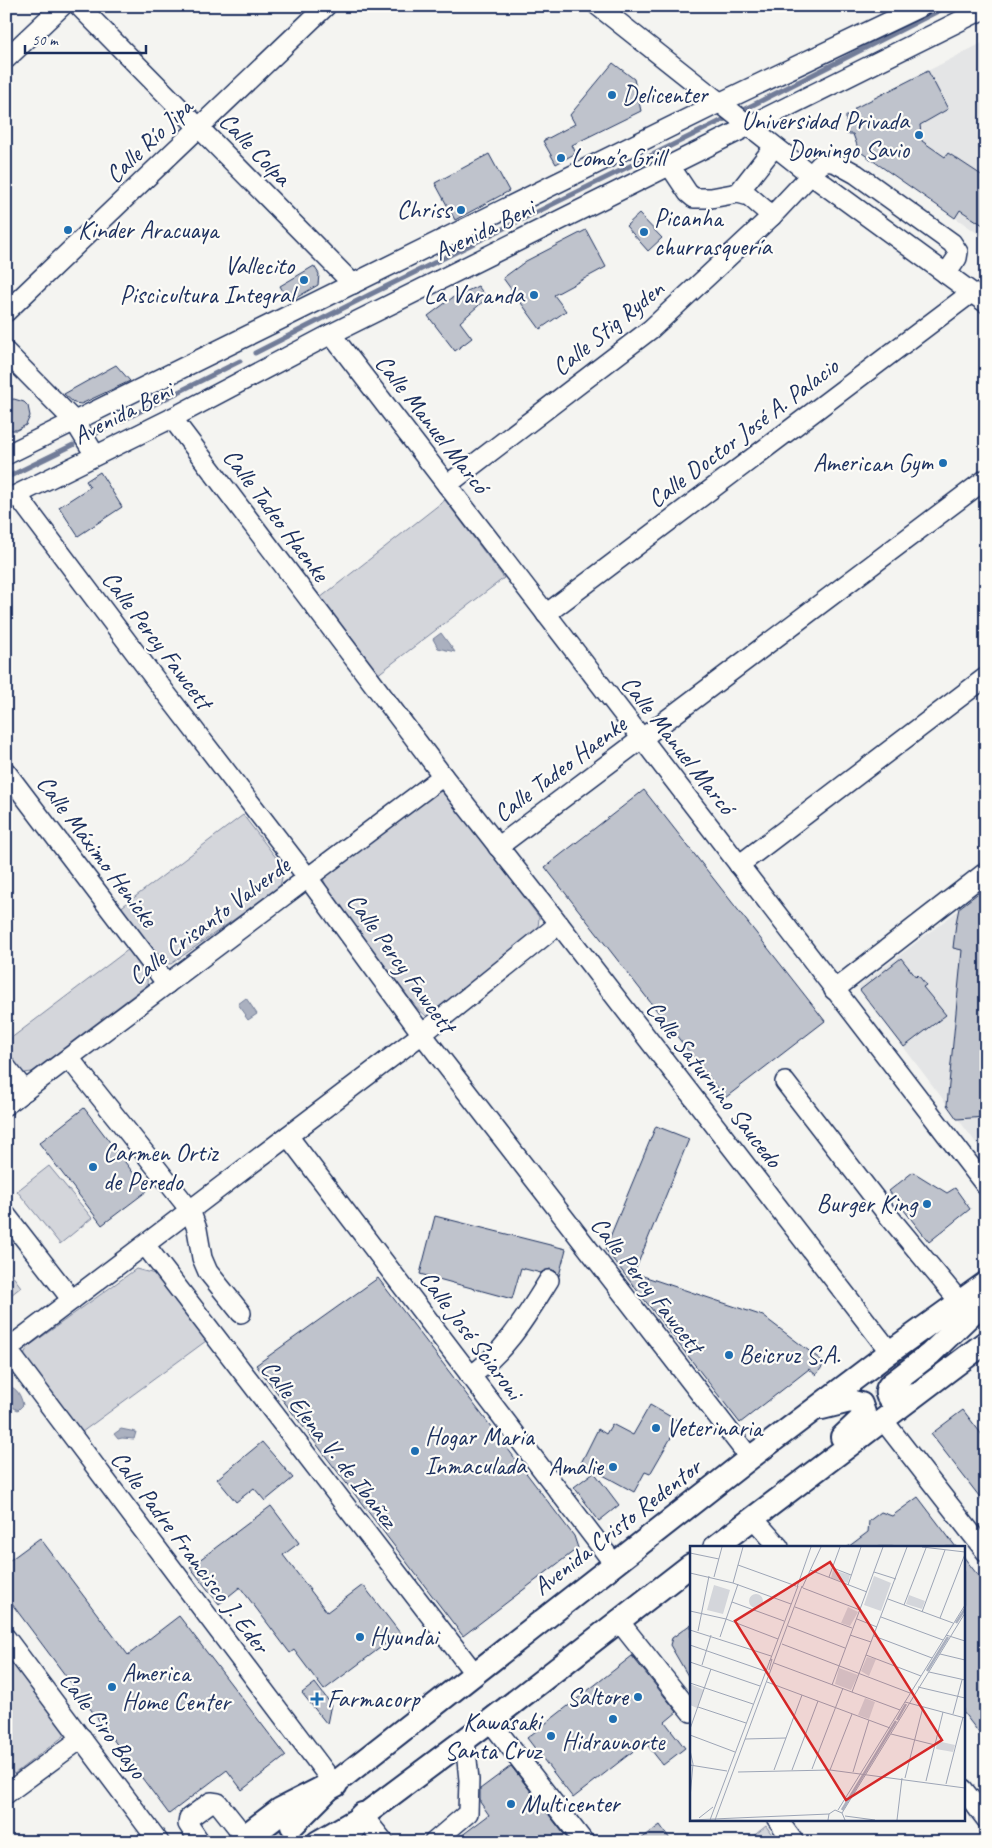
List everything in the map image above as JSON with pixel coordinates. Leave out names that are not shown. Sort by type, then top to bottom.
[{"type":"highway","points":[[243,1840],[281,1811],[334,1784]]},
{"type":"highway","points":[[344,1839],[363,1816]]},
{"type":"main road","name":"Avenida Cristo Redentor","points":[[292,1826],[334,1784],[750,1458],[890,1352],[986,1283]]},
{"type":"main road","points":[[928,1386],[903,1401],[894,1402],[886,1393],[887,1388],[891,1384],[930,1354],[986,1300]]},
{"type":"main road","points":[[716,1546],[986,1342]]},
{"type":"main road","points":[[733,1533],[748,1516],[795,1473],[850,1431],[864,1413],[862,1404],[850,1401],[811,1412]]},
{"type":"main road","points":[[318,1842],[363,1816],[490,1721],[690,1566]]},
{"type":"street","points":[[6,59],[62,6]]},
{"type":"street","name":"Calle Colpa","points":[[80,6],[353,284]]},
{"type":"street","name":"Calle Río Jipa","points":[[6,312],[326,6]]},
{"type":"street","points":[[598,6],[774,147],[978,298]]},
{"type":"street","name":"Avenida Beni","points":[[6,456],[922,6]]},
{"type":"street","name":"Avenida Beni","points":[[12,497],[172,418],[331,334],[986,8]]},
{"type":"street","points":[[738,193],[774,147]]},
{"type":"street","name":"Calle Stig Ryden","points":[[447,485],[651,329],[772,216],[820,165],[827,161],[836,163],[856,174],[952,244],[958,252],[957,258],[946,274]]},
{"type":"street","points":[[670,166],[688,193],[694,198],[711,198],[738,193],[749,196],[772,216]]},
{"type":"street","name":"Calle Doctor José A. Palacio","points":[[546,614],[978,298]]},
{"type":"street","name":"Calle Manuel Marcó","points":[[331,334],[986,1186]]},
{"type":"street","points":[[6,352],[75,422],[95,455]]},
{"type":"street","name":"Calle Tadeo Haenke","points":[[172,418],[498,847],[986,479]]},
{"type":"street","name":"Calle Percy Fawcett","points":[[12,497],[308,878],[422,1034],[750,1458]]},
{"type":"street","points":[[739,865],[986,677]]},
{"type":"street","name":"Calle Máximo Henicke","points":[[6,772],[167,984]]},
{"type":"street","name":"Calle Crisanto Valverde","points":[[6,1106],[443,776]]},
{"type":"street","name":"Calle Saturnino Saucedo","points":[[498,847],[890,1352]]},
{"type":"street","points":[[834,990],[986,872]]},
{"type":"street","points":[[7,1350],[422,1034],[559,924]]},
{"type":"street","points":[[69,1058],[190,1210],[197,1230],[202,1258],[208,1272],[241,1313]]},
{"type":"street","points":[[6,1067],[25,1091]]},
{"type":"street","points":[[785,1082],[887,1214],[959,1302]]},
{"type":"street","name":"Calle José Sciaroni","points":[[288,1136],[615,1565]]},
{"type":"street","points":[[6,1215],[72,1300]]},
{"type":"street","name":"Calle Elena V. de Ibañez","points":[[144,1245],[475,1674]]},
{"type":"street","points":[[470,1376],[491,1360],[502,1348],[520,1325],[549,1280]]},
{"type":"street","name":"Calle Padre Francisco J. Eder","points":[[7,1350],[334,1784]]},
{"type":"street","points":[[883,1420],[986,1552]]},
{"type":"street","points":[[753,1518],[778,1546]]},
{"type":"street","points":[[618,1620],[690,1711]]},
{"type":"street","name":"Calle Ciro Bayo","points":[[6,1638],[160,1842]]},
{"type":"street","points":[[490,1721],[584,1842]]},
{"type":"street","points":[[9,1786],[82,1738]]},
{"type":"street","points":[[434,1842],[468,1813],[469,1780],[465,1740]]},
{"type":"street","points":[[964,1790],[986,1819]]},
{"type":"street","points":[[200,1842],[188,1824],[190,1818],[211,1802],[218,1804],[243,1840]]},
{"type":"street","points":[[363,1816],[384,1842]]},
{"type":"street","points":[[777,1820],[794,1842]]},
{"type":"shaded area","name":"Universidad Privada Domingo Savio","points":[[984,42],[986,45],[986,239],[859,151],[848,126],[850,111]]},
{"type":"shaded area","points":[[445,500],[504,578],[377,675],[320,598]]},
{"type":"shaded area","points":[[437,791],[443,792],[448,796],[539,917],[538,928],[533,937],[434,1017],[426,1016],[415,1006],[326,886],[323,878]]},
{"type":"shaded area","points":[[243,815],[284,868],[280,887],[171,964],[161,963],[119,909]]},
{"type":"shaded area","points":[[986,889],[986,1156],[858,987]]},
{"type":"shaded area","points":[[129,949],[145,970],[147,985],[32,1072],[24,1073],[17,1067],[9,1056],[6,1042]]},
{"type":"shaded area","points":[[49,1166],[92,1218],[60,1244],[17,1191]]},
{"type":"shaded area","points":[[6,1267],[21,1287],[6,1299]]},
{"type":"shaded area","points":[[136,1269],[155,1274],[206,1341],[82,1432],[24,1360],[25,1352],[29,1346]]},
{"type":"shaded area","points":[[6,1641],[68,1723],[64,1736],[14,1774],[6,1764]]},
{"type":"shaded area","points":[[766,1826],[777,1842],[746,1842]]},
{"type":"water","points":[[441,633],[455,652],[438,648],[433,639]]},
{"type":"water","points":[[246,998],[257,1014],[248,1020],[238,1004]]},
{"type":"water","points":[[8,1386],[17,1391],[20,1396],[23,1405],[18,1410],[8,1401],[6,1388]]},
{"type":"water","points":[[121,1429],[136,1432],[134,1439],[118,1439],[114,1434]]},
{"type":"building","name":"Delicenter","points":[[613,63],[634,79],[641,111],[572,145],[576,153],[556,164],[543,141],[575,124],[570,115]]},
{"type":"building","name":"Universidad Privada Domingo Savio","points":[[928,71],[948,109],[920,125],[922,141],[945,157],[948,153],[986,178],[986,227],[960,210],[955,218],[859,151],[853,134],[846,134],[846,116],[854,117],[855,108]]},
{"type":"building","points":[[489,154],[509,191],[455,220],[435,183]]},
{"type":"building","name":"Picanha churrasquería","points":[[639,214],[662,238],[648,251],[626,226]]},
{"type":"building","points":[[586,230],[606,267],[554,295],[566,311],[540,329],[503,278],[526,261]]},
{"type":"building","name":"Vallecito Piscicultura Integral","points":[[314,266],[319,274],[318,285],[289,302],[280,286]]},
{"type":"building","points":[[478,286],[487,298],[460,322],[472,338],[455,351],[428,316],[452,298]]},
{"type":"building","points":[[116,365],[130,381],[81,404],[74,403],[64,394]]},
{"type":"building","points":[[14,399],[24,402],[28,406],[30,416],[26,425],[17,430],[6,428],[6,400]]},
{"type":"building","points":[[100,472],[122,507],[78,536],[59,507],[90,487],[86,481]]},
{"type":"building","points":[[644,790],[825,1021],[725,1098],[545,867]]},
{"type":"building","points":[[986,887],[986,1117],[957,1119],[947,1105],[962,950],[953,948],[956,923],[959,908]]},
{"type":"building","points":[[901,958],[916,977],[918,975],[926,985],[923,987],[946,1015],[904,1047],[860,990]]},
{"type":"building","name":"Carmen Ortiz de Peredo","points":[[84,1108],[147,1191],[102,1225],[39,1143]]},
{"type":"building","points":[[656,1126],[689,1139],[634,1273],[763,1316],[825,1363],[816,1375],[809,1369],[740,1423],[605,1249]]},
{"type":"building","name":"Burger King","points":[[913,1172],[947,1193],[955,1188],[970,1209],[929,1242],[889,1191]]},
{"type":"building","points":[[435,1216],[566,1249],[559,1276],[550,1269],[541,1273],[521,1268],[512,1299],[420,1274]]},
{"type":"building","name":"Hogar Maria Inmaculada","points":[[378,1278],[574,1536],[578,1548],[463,1636],[256,1365]]},
{"type":"building","points":[[650,1405],[680,1422],[650,1474],[645,1472],[634,1492],[581,1463],[598,1429],[606,1434],[612,1424],[633,1435]]},
{"type":"building","points":[[963,1410],[986,1440],[986,1505],[931,1434]]},
{"type":"building","points":[[262,1442],[293,1478],[265,1501],[254,1488],[236,1502],[217,1479]]},
{"type":"building","points":[[594,1472],[619,1505],[599,1521],[574,1487]]},
{"type":"building","points":[[918,1497],[955,1546],[849,1546],[868,1532],[869,1521],[881,1512],[892,1516]]},
{"type":"building","points":[[271,1506],[299,1543],[283,1555],[327,1612],[363,1585],[400,1633],[324,1690],[294,1650],[290,1653],[240,1587],[219,1604],[190,1567]]},
{"type":"building","name":"America Home Center","points":[[40,1538],[128,1655],[179,1616],[286,1756],[242,1790],[227,1770],[169,1814],[6,1596],[6,1563]]},
{"type":"building","points":[[964,1557],[986,1586],[986,1742],[964,1713]]},
{"type":"building","points":[[690,1625],[690,1679],[670,1645],[672,1638]]},
{"type":"building","points":[[632,1656],[677,1712],[665,1722],[685,1748],[663,1765],[645,1742],[573,1798],[527,1738]]},
{"type":"building","name":"Farmacorp","points":[[315,1683],[331,1704],[327,1724],[302,1693]]},
{"type":"building","name":"Multicenter","points":[[511,1766],[570,1842],[453,1842],[489,1815],[480,1802],[480,1789]]},
{"type":"building","points":[[660,1825],[672,1842],[637,1842]]},
{"type":"waterway","points":[[739,112],[948,6]]},
{"type":"waterway","points":[[255,353],[731,116]]},
{"type":"waterway","points":[[97,433],[240,361]]},
{"type":"waterway","points":[[6,478],[73,445]]},
{"type":"tunnel","points":[[271,1842],[292,1826]]},
{"type":"place","name":"Delicenter","points":[[612,95]]},
{"type":"place","name":"Universidad Privada Domingo Savio","points":[[919,135]]},
{"type":"place","name":"Lomo's Grill","points":[[561,158]]},
{"type":"place","name":"Chriss","points":[[461,210]]},
{"type":"place","name":"Kinder Aracuaya","points":[[68,230]]},
{"type":"place","name":"Picanha churrasquería","points":[[644,232]]},
{"type":"place","name":"Vallecito Piscicultura Integral","points":[[304,280]]},
{"type":"place","name":"La Varanda","points":[[534,295]]},
{"type":"place","name":"American Gym","points":[[943,463]]},
{"type":"place","name":"Carmen Ortiz de Peredo","points":[[93,1167]]},
{"type":"place","name":"Burger King","points":[[927,1204]]},
{"type":"place","name":"Beicruz S.A.","points":[[729,1355]]},
{"type":"place","name":"Veterinaria","points":[[656,1428]]},
{"type":"place","name":"Hogar Maria Inmaculada","points":[[415,1451]]},
{"type":"place","name":"Amalie","points":[[613,1467]]},
{"type":"place","name":"Hyundai","points":[[360,1637]]},
{"type":"place","name":"America Home Center","points":[[112,1687]]},
{"type":"place","name":"Saltore","points":[[638,1697]]},
{"type":"place","name":"Farmacorp","points":[[317,1699]]},
{"type":"place","name":"Hidraunorte","points":[[613,1719]]},
{"type":"place","name":"Kawasaki Santa Cruz","points":[[551,1736]]},
{"type":"place","name":"Multicenter","points":[[511,1804]]}]
